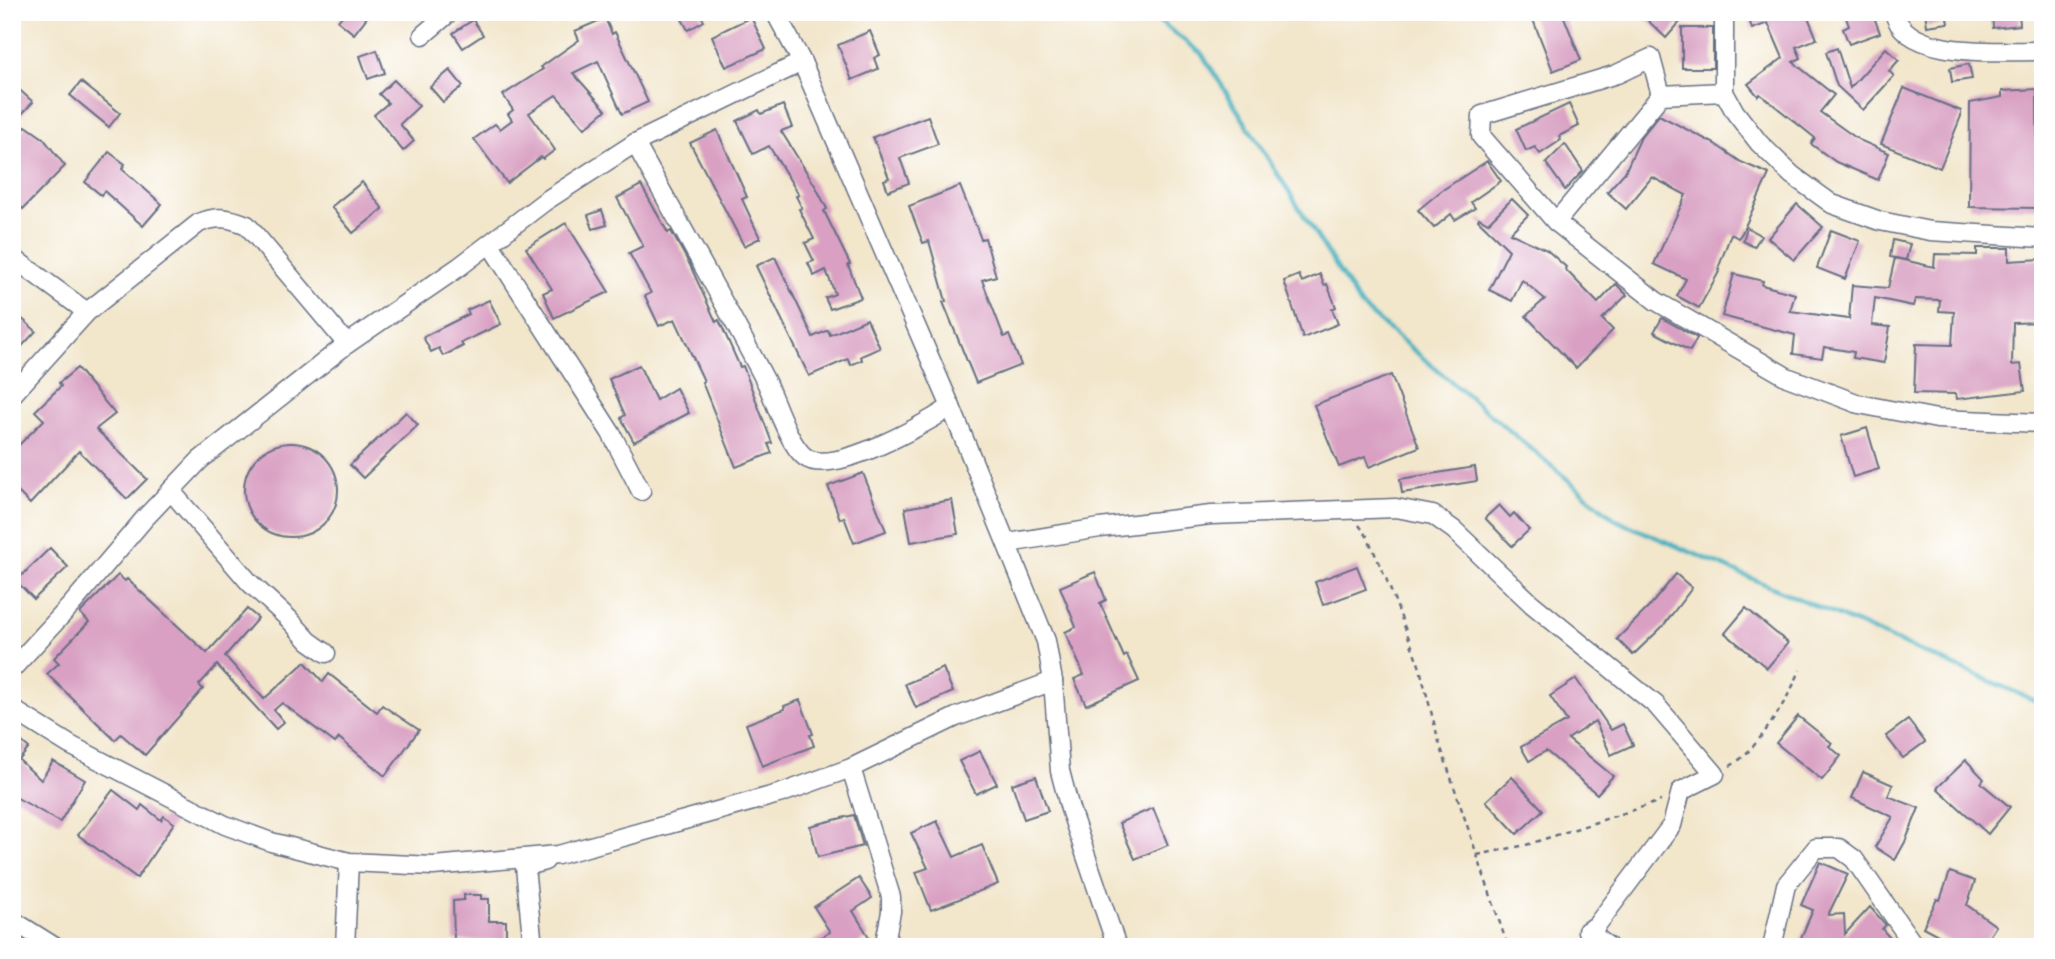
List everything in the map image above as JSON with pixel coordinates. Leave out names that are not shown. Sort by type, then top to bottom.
[{"type":"street","points":[[423,35],[450,12]]},
{"type":"street","points":[[775,12],[802,62],[951,407],[1046,641],[1054,681],[1060,771],[1070,810],[1117,947]]},
{"type":"street","points":[[1724,12],[1724,92],[1735,112],[1759,143],[1792,175],[1832,204],[1880,221],[1930,231],[2043,237]]},
{"type":"street","points":[[1894,12],[1896,22],[1909,36],[1925,44],[1947,49],[2043,51]]},
{"type":"street","points":[[1661,95],[1651,58],[1617,74],[1482,115],[1481,136],[1556,222],[1656,301],[1787,377],[1859,404],[1937,419],[2043,423]]},
{"type":"street","points":[[12,669],[200,460],[347,344],[490,244],[544,202],[635,143],[802,62]]},
{"type":"street","points":[[1556,222],[1661,95],[1724,92]]},
{"type":"street","points":[[635,143],[766,383],[792,439],[806,458],[822,463],[843,460],[922,426],[951,407]]},
{"type":"street","points":[[12,395],[87,312],[199,223],[216,217],[232,218],[247,225],[347,344]]},
{"type":"street","points":[[490,244],[611,433],[641,491]]},
{"type":"street","points":[[12,257],[87,312]]},
{"type":"street","points":[[171,491],[249,582],[326,653]]},
{"type":"street","points":[[1008,543],[1100,528],[1211,515],[1396,508],[1433,515],[1454,530],[1532,604],[1656,705],[1715,774],[1681,791],[1672,825],[1596,926],[1587,931],[1609,947]]},
{"type":"street","points":[[525,867],[558,855],[782,793],[851,768],[956,717],[1054,681]]},
{"type":"street","points":[[12,709],[70,745],[225,825],[271,842],[349,862],[433,866],[558,855]]},
{"type":"street","points":[[851,768],[891,897],[884,947]]},
{"type":"street","points":[[1772,947],[1786,885],[1797,868],[1816,848],[1839,848],[1854,859],[1915,947]]},
{"type":"street","points":[[504,860],[505,867],[519,863],[525,867]]},
{"type":"street","points":[[345,947],[349,862]]},
{"type":"street","points":[[525,867],[533,947]]},
{"type":"street","points":[[12,920],[55,947]]},
{"type":"path","points":[[1349,510],[1367,536],[1419,665],[1438,742],[1508,947]]},
{"type":"path","points":[[1715,774],[1735,764],[1768,729],[1793,690],[1801,670]]},
{"type":"path","points":[[1477,855],[1526,845],[1627,814],[1681,791]]},
{"type":"building","points":[[345,12],[371,12],[354,34],[338,21]]},
{"type":"building","points":[[678,12],[699,12],[704,21],[688,30]]},
{"type":"building","points":[[1530,12],[1562,12],[1581,60],[1553,71]]},
{"type":"building","points":[[1639,12],[1689,12],[1666,38]]},
{"type":"building","points":[[1747,12],[1806,12],[1817,39],[1796,47],[1801,58],[1793,62],[1834,95],[1820,112],[1859,140],[1889,153],[1878,180],[1836,162],[1811,144],[1815,138],[1760,94],[1758,96],[1748,84],[1783,58],[1768,23],[1752,29]]},
{"type":"building","points":[[1844,12],[1872,12],[1880,33],[1849,44],[1843,29],[1849,26]]},
{"type":"building","points":[[1925,12],[1946,12],[1948,23],[1927,26]]},
{"type":"building","points":[[1992,12],[2019,12],[2020,25],[1993,28]]},
{"type":"building","points":[[751,17],[766,49],[726,67],[712,36]]},
{"type":"building","points":[[605,18],[612,34],[615,32],[648,102],[622,114],[598,61],[573,73],[606,110],[585,128],[556,95],[529,113],[555,150],[543,159],[541,157],[507,183],[474,139],[495,124],[500,129],[512,120],[508,114],[513,110],[503,95],[543,69],[541,67],[579,40],[575,31]]},
{"type":"building","points":[[473,20],[483,35],[463,48],[453,33]]},
{"type":"building","points":[[1682,28],[1713,28],[1713,68],[1682,68]]},
{"type":"building","points":[[870,31],[880,55],[874,58],[878,69],[852,80],[838,45]]},
{"type":"building","points":[[1837,48],[1850,88],[1886,48],[1899,60],[1889,71],[1894,76],[1863,110],[1837,86],[1826,52]]},
{"type":"building","points":[[377,50],[385,73],[368,79],[360,56]]},
{"type":"building","points":[[1969,64],[1972,79],[1952,82],[1950,68]]},
{"type":"building","points":[[450,70],[463,86],[443,102],[430,87]]},
{"type":"building","points":[[394,80],[419,106],[400,124],[414,141],[403,151],[374,115],[388,103],[379,94]]},
{"type":"building","points":[[81,82],[120,113],[109,127],[70,95]]},
{"type":"building","points":[[12,83],[33,102],[12,125]]},
{"type":"building","points":[[1904,88],[1961,111],[1940,168],[1881,144]]},
{"type":"building","points":[[2037,89],[2038,208],[1969,207],[1970,103],[2002,97],[2002,91]]},
{"type":"building","points":[[1569,104],[1579,126],[1559,136],[1561,140],[1540,154],[1535,147],[1526,151],[1516,129]]},
{"type":"building","points":[[783,105],[792,127],[781,131],[827,209],[824,211],[850,264],[848,265],[861,298],[830,309],[825,298],[835,294],[826,270],[814,276],[808,263],[814,261],[805,243],[814,239],[799,209],[802,208],[796,196],[799,195],[769,146],[753,154],[737,121],[759,110],[761,114]]},
{"type":"building","points":[[1659,115],[1715,144],[1741,162],[1769,174],[1742,233],[1738,238],[1731,234],[1718,269],[1720,270],[1699,308],[1677,296],[1686,279],[1654,264],[1686,195],[1652,177],[1626,209],[1607,192],[1625,172],[1641,137]]},
{"type":"building","points":[[928,116],[938,144],[900,158],[909,183],[888,191],[884,180],[889,178],[873,137]]},
{"type":"building","points":[[26,126],[43,138],[65,166],[23,209],[12,199],[12,141]]},
{"type":"building","points":[[717,130],[747,197],[742,199],[760,238],[744,246],[690,143]]},
{"type":"building","points":[[1565,144],[1583,171],[1565,190],[1546,163]]},
{"type":"building","points":[[109,152],[125,164],[122,169],[162,204],[143,226],[104,191],[101,195],[85,182]]},
{"type":"building","points":[[1487,161],[1501,181],[1471,202],[1475,208],[1455,220],[1451,214],[1434,228],[1418,210],[1441,191]]},
{"type":"building","points":[[362,182],[383,209],[353,233],[331,207]]},
{"type":"building","points":[[641,185],[668,233],[671,231],[716,322],[719,320],[740,367],[743,366],[772,443],[768,444],[772,453],[736,467],[702,382],[704,381],[675,319],[659,326],[645,296],[651,293],[629,253],[643,246],[617,198]]},
{"type":"building","points":[[960,186],[981,239],[985,238],[996,276],[982,280],[1004,337],[1009,335],[1021,365],[976,383],[943,302],[946,301],[929,241],[923,243],[909,206]]},
{"type":"building","points":[[1512,199],[1528,215],[1510,233],[1547,250],[1598,303],[1616,284],[1627,295],[1602,319],[1613,330],[1576,368],[1526,316],[1545,299],[1522,280],[1512,301],[1489,290],[1509,250],[1478,220],[1479,218],[1488,223]]},
{"type":"building","points":[[1797,204],[1823,227],[1794,260],[1768,238]]},
{"type":"building","points":[[602,210],[607,225],[593,229],[588,215]]},
{"type":"building","points":[[566,223],[609,292],[554,318],[543,293],[552,289],[526,248]]},
{"type":"building","points":[[1747,227],[1761,236],[1754,247],[1743,241]]},
{"type":"building","points":[[1831,230],[1860,241],[1845,279],[1817,268]]},
{"type":"building","points":[[1893,240],[1910,244],[1906,260],[1890,257]]},
{"type":"building","points":[[1977,248],[2009,248],[2009,261],[2043,259],[2043,322],[2013,323],[2012,365],[2021,364],[2025,391],[1957,399],[1956,394],[1914,393],[1916,344],[1952,345],[1954,312],[1939,311],[1940,300],[1915,299],[1913,306],[1875,298],[1872,325],[1890,327],[1884,363],[1853,358],[1854,352],[1824,347],[1822,358],[1793,354],[1795,335],[1722,316],[1734,274],[1763,281],[1762,285],[1795,294],[1790,311],[1849,319],[1852,285],[1888,288],[1895,258],[1934,267],[1935,254],[1977,255]]},
{"type":"building","points":[[775,257],[813,337],[828,330],[830,335],[867,319],[880,348],[861,356],[862,360],[851,365],[848,359],[809,376],[756,266]]},
{"type":"building","points":[[1320,274],[1336,307],[1332,309],[1338,324],[1303,338],[1284,281],[1299,275],[1302,282]]},
{"type":"building","points":[[489,300],[501,324],[461,343],[463,346],[443,356],[439,348],[431,352],[423,337],[469,314],[467,310]]},
{"type":"building","points":[[19,316],[36,331],[12,357],[12,324]]},
{"type":"building","points":[[1662,318],[1697,338],[1690,351],[1654,332]]},
{"type":"building","points":[[639,365],[656,400],[676,388],[689,413],[634,442],[621,418],[625,415],[609,379]]},
{"type":"building","points":[[77,368],[115,414],[96,429],[147,479],[127,499],[79,451],[30,504],[12,486],[12,452],[44,420],[35,411],[61,386],[59,383]]},
{"type":"building","points":[[1391,375],[1419,447],[1369,467],[1365,457],[1339,467],[1314,405]]},
{"type":"building","points":[[406,412],[418,425],[363,478],[350,465]]},
{"type":"building","points":[[1867,428],[1879,469],[1853,477],[1841,436]]},
{"type":"building","points":[[291,443],[309,447],[324,457],[334,472],[338,490],[334,508],[324,523],[309,533],[291,537],[273,533],[258,523],[248,508],[244,490],[248,472],[258,457],[273,447]]},
{"type":"building","points":[[1475,467],[1477,481],[1402,493],[1400,479]]},
{"type":"building","points":[[863,473],[886,531],[854,543],[844,517],[840,519],[828,486]]},
{"type":"building","points":[[952,500],[958,534],[911,542],[905,508]]},
{"type":"building","points":[[1499,505],[1510,517],[1514,513],[1529,530],[1512,546],[1485,518]]},
{"type":"building","points":[[50,548],[68,567],[34,599],[16,581]]},
{"type":"building","points":[[1357,566],[1366,589],[1323,605],[1315,582]]},
{"type":"building","points":[[1095,572],[1106,600],[1100,603],[1124,657],[1127,655],[1139,681],[1086,705],[1074,679],[1084,675],[1065,632],[1076,627],[1060,587]]},
{"type":"building","points":[[1676,574],[1692,588],[1663,626],[1633,655],[1617,639],[1649,607]]},
{"type":"building","points":[[118,575],[125,581],[127,579],[207,653],[247,609],[258,618],[225,656],[264,699],[305,662],[323,682],[329,674],[377,712],[382,705],[419,730],[385,776],[339,738],[335,743],[282,703],[274,710],[284,722],[276,729],[217,665],[199,685],[203,689],[145,755],[121,734],[115,740],[47,674],[59,663],[54,658],[89,622],[80,613]]},
{"type":"building","points":[[1746,608],[1788,643],[1767,668],[1725,633]]},
{"type":"building","points":[[943,668],[953,692],[916,708],[905,684]]},
{"type":"building","points":[[1576,679],[1611,730],[1623,724],[1633,745],[1611,755],[1595,721],[1568,739],[1613,776],[1597,794],[1546,751],[1529,761],[1521,747],[1567,721],[1550,696]]},
{"type":"building","points":[[800,700],[813,734],[810,735],[814,746],[762,766],[746,724],[785,709],[784,706]]},
{"type":"building","points":[[1798,716],[1832,743],[1829,746],[1841,756],[1822,780],[1776,743]]},
{"type":"building","points":[[1908,720],[1925,742],[1903,758],[1886,736]]},
{"type":"building","points":[[12,733],[29,748],[19,760],[41,780],[53,761],[85,780],[60,822],[12,795]]},
{"type":"building","points":[[980,751],[997,784],[976,794],[959,761]]},
{"type":"building","points":[[1966,760],[1984,779],[1981,783],[2010,807],[1988,834],[1937,788]]},
{"type":"building","points":[[1863,772],[1893,785],[1888,796],[1919,808],[1895,860],[1875,847],[1893,817],[1852,798]]},
{"type":"building","points":[[1036,776],[1048,811],[1024,819],[1012,784]]},
{"type":"building","points":[[1512,777],[1543,810],[1517,834],[1486,801]]},
{"type":"building","points":[[113,790],[139,810],[142,805],[161,820],[164,816],[174,823],[137,878],[78,835]]},
{"type":"building","points":[[1153,808],[1168,845],[1135,859],[1119,823]]},
{"type":"building","points":[[854,815],[863,846],[818,857],[810,826]]},
{"type":"building","points":[[937,821],[954,857],[982,845],[998,884],[931,910],[916,872],[928,868],[911,833]]},
{"type":"building","points":[[1820,862],[1848,874],[1828,915],[1844,914],[1845,934],[1870,907],[1886,925],[1882,929],[1898,947],[1797,947],[1813,910],[1801,905]]},
{"type":"building","points":[[1950,872],[1975,881],[1967,905],[1996,926],[1982,947],[1960,947],[1923,927],[1937,899],[1940,900]]},
{"type":"building","points":[[859,878],[872,898],[853,911],[869,937],[852,947],[804,947],[830,932],[814,907]]},
{"type":"building","points":[[464,895],[481,895],[481,899],[489,899],[489,921],[506,921],[506,940],[454,941],[453,901],[464,900]]},
{"type":"waterway","points":[[1147,12],[1202,54],[1361,306],[1616,520],[2043,704]]},
{"type":"waterway","points":[[2037,947],[2043,940]]}]
